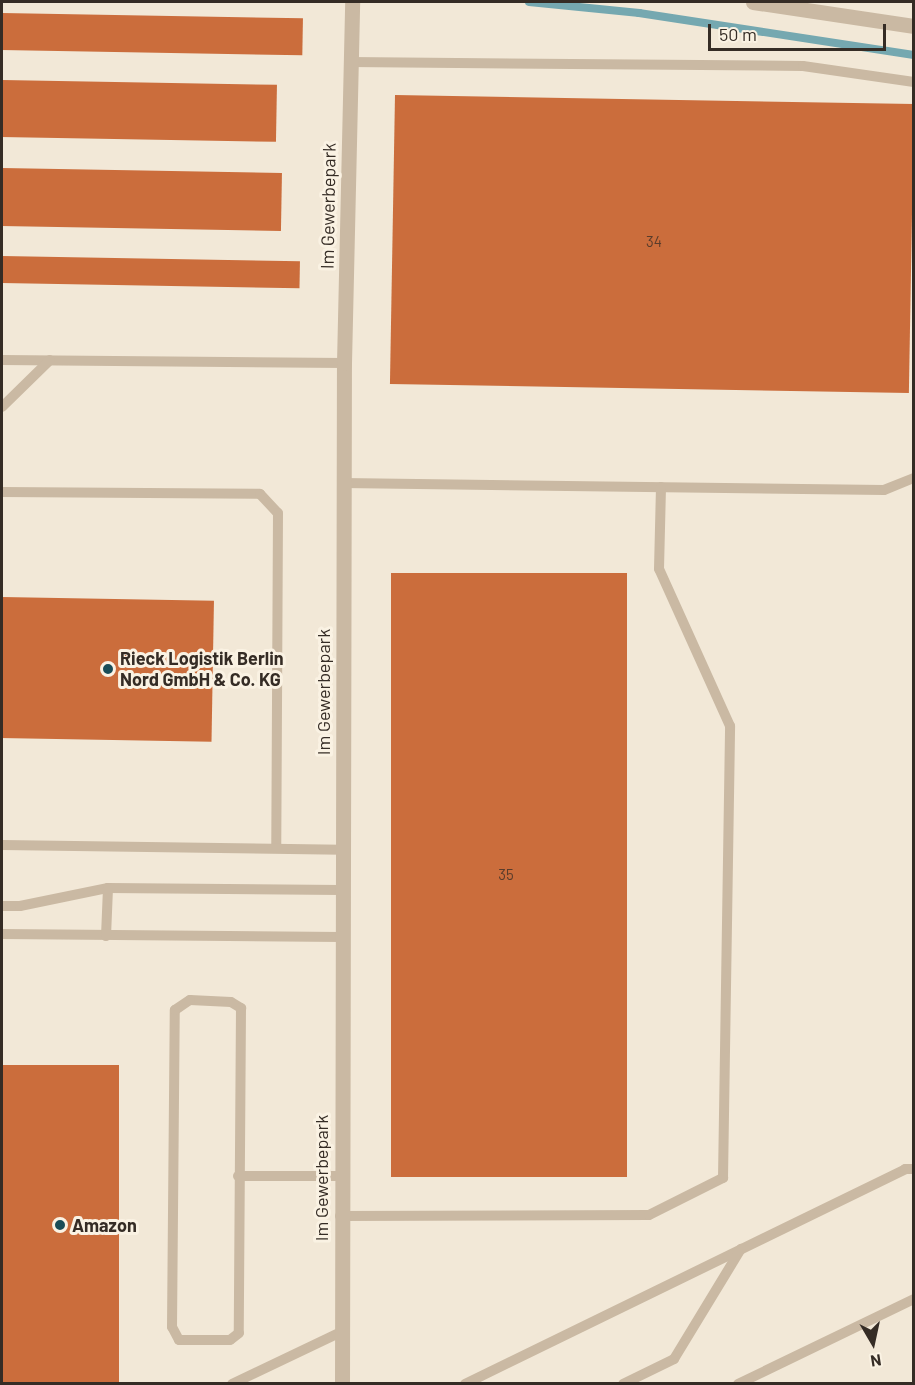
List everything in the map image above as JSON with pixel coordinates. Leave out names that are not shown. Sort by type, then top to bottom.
[{"type":"street","name":"Im Gewerbepark","points":[[342,1383],[339,1334],[343,483],[351,2]]},
{"type":"street","points":[[753,2],[914,26]]},
{"type":"lane","points":[[350,62],[803,66],[914,82]]},
{"type":"lane","points":[[2,360],[344,363]]},
{"type":"lane","points":[[2,406],[50,360]]},
{"type":"lane","points":[[343,483],[884,490],[914,478]]},
{"type":"lane","points":[[340,1216],[649,1215],[723,1178],[730,726],[659,569],[661,487]]},
{"type":"lane","points":[[2,492],[260,494],[278,513],[276,848]]},
{"type":"lane","points":[[2,845],[342,850]]},
{"type":"lane","points":[[2,906],[20,906],[108,888],[341,890]]},
{"type":"lane","points":[[106,936],[108,888]]},
{"type":"lane","points":[[2,934],[341,937]]},
{"type":"lane","points":[[190,1000],[231,1002],[241,1008],[238,1176],[239,1332],[230,1340],[179,1340],[172,1327],[175,1010],[190,1000]]},
{"type":"lane","points":[[465,1383],[906,1169],[914,1169]]},
{"type":"lane","points":[[238,1176],[340,1176]]},
{"type":"lane","points":[[623,1383],[674,1359],[741,1249]]},
{"type":"lane","points":[[738,1383],[914,1299]]},
{"type":"lane","points":[[231,1383],[339,1334]]},
{"type":"building","points":[[2,13],[303,18],[302,55],[2,50]]},
{"type":"building","points":[[2,80],[277,85],[276,142],[2,137]]},
{"type":"building","points":[[395,95],[914,104],[909,393],[390,384]]},
{"type":"building","points":[[2,168],[282,173],[281,231],[2,226]]},
{"type":"building","points":[[2,256],[300,261],[299,288],[2,283]]},
{"type":"building","points":[[391,573],[627,573],[627,1177],[391,1177]]},
{"type":"building","name":"Rieck Logistik Berlin Nord GmbH & Co. KG","points":[[2,597],[214,601],[212,742],[2,738]]},
{"type":"building","name":"Amazon","points":[[2,1065],[119,1065],[119,1384],[2,1384]]},
{"type":"waterway","points":[[529,2],[639,13],[914,55]]},
{"type":"place","name":"Rieck Logistik Berlin Nord GmbH & Co. KG","points":[[108,669]]},
{"type":"place","name":"Amazon","points":[[60,1225]]}]
